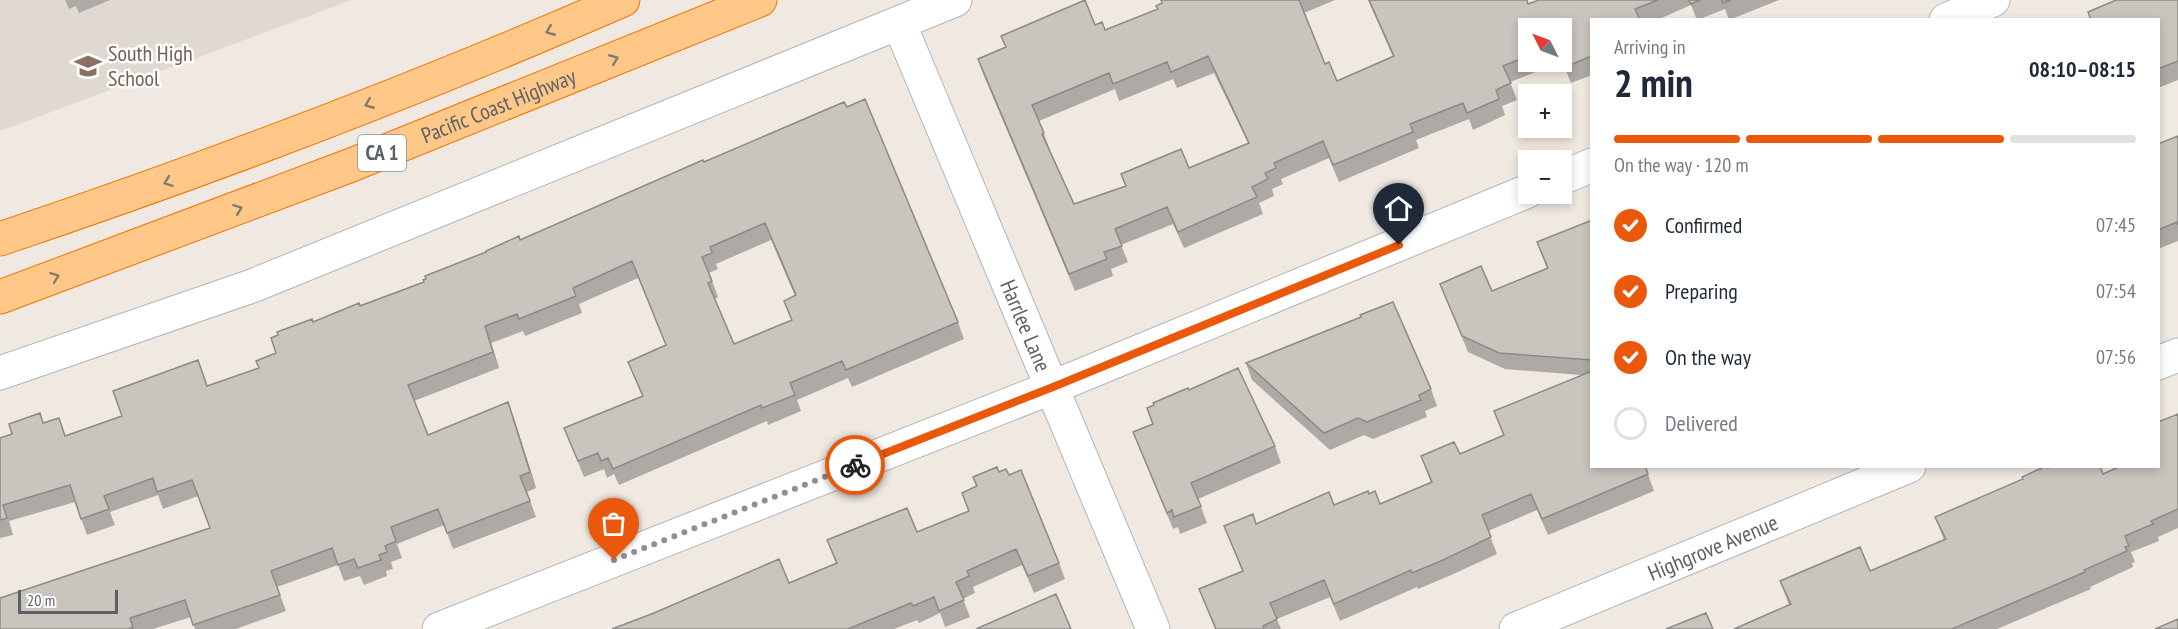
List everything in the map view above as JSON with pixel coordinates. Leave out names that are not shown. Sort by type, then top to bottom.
[{"type":"highway","name":"CA 1","points":[[0,239],[152,188],[336,118],[623,0]]},
{"type":"highway","name":"Pacific Coast Highway","points":[[0,297],[354,164],[760,0]]},
{"type":"street","points":[[0,373],[252,286],[955,0]]},
{"type":"street","points":[[1951,18],[1993,0]]},
{"type":"street","name":"Harrlee Lane","points":[[899,23],[1153,629]]},
{"type":"street","points":[[1572,174],[1590,166]]},
{"type":"street","points":[[439,629],[1053,387],[1518,195]]},
{"type":"street","points":[[2160,362],[2178,355]]},
{"type":"street","name":"Highgrove Avenue","points":[[1516,629],[1904,468]]},
{"type":"shaded area","name":"South High School","points":[[0,0],[352,0],[0,131]]},
{"type":"building","points":[[1085,0],[1095,25],[1102,22],[1105,30],[1158,9],[1156,6],[1162,3],[1161,0],[1299,0],[1325,64],[1329,62],[1337,81],[1394,56],[1369,0],[1527,0],[1528,4],[1539,0],[1658,0],[1635,9],[1639,18],[1590,18],[1590,57],[1572,64],[1572,18],[1518,18],[1518,60],[1503,66],[1511,83],[1496,90],[1499,99],[1467,113],[1463,103],[1410,124],[1413,132],[1333,165],[1323,141],[1274,163],[1276,168],[1265,173],[1268,179],[1252,187],[1257,197],[1178,232],[1167,207],[1115,229],[1122,246],[1104,252],[1107,259],[1069,274],[978,59],[1006,47],[1001,36]],"holes":[[[1208,56],[1249,143],[1189,168],[1181,149],[1121,174],[1126,186],[1074,204],[1042,134],[1044,133],[1032,105],[1109,73],[1113,84],[1167,62],[1171,72]]]},
{"type":"building","points":[[2116,0],[2178,0],[2178,61],[2160,68],[2160,18],[2090,18],[2088,12]]},
{"type":"building","points":[[865,99],[958,322],[846,370],[842,361],[790,383],[795,395],[762,408],[761,405],[613,469],[608,458],[601,461],[598,453],[578,461],[564,428],[643,396],[628,362],[666,345],[632,261],[573,288],[576,296],[519,319],[517,314],[485,326],[493,352],[408,385],[428,435],[508,402],[530,472],[520,476],[530,501],[447,533],[438,509],[391,527],[396,541],[385,546],[387,552],[379,555],[381,560],[358,568],[354,559],[338,565],[332,548],[271,571],[280,595],[193,625],[185,600],[130,618],[133,628],[130,629],[0,629],[0,598],[210,528],[192,480],[157,492],[153,478],[104,496],[109,509],[81,519],[70,485],[3,505],[7,518],[0,520],[0,438],[12,434],[9,424],[40,413],[43,423],[59,418],[65,436],[122,416],[113,391],[198,360],[207,386],[259,368],[256,361],[276,353],[271,338],[278,335],[277,332],[312,319],[313,322],[359,303],[360,306],[424,282],[425,276],[486,252],[519,236],[520,240],[703,160],[704,162],[844,102],[847,107]],"holes":[[[765,223],[796,295],[784,301],[792,320],[734,344],[708,283],[712,281],[702,257],[712,253],[710,247]]]},
{"type":"building","points":[[2178,136],[2178,225],[2177,222],[2160,229],[2160,143]]},
{"type":"building","points":[[1590,221],[1590,360],[1499,353],[1462,336],[1440,284],[1481,266],[1492,291],[1548,268],[1537,242]]},
{"type":"building","points":[[1393,302],[1431,389],[1419,395],[1421,400],[1367,422],[1358,418],[1324,433],[1246,363],[1361,317],[1360,315]]},
{"type":"building","points":[[1238,368],[1275,446],[1191,483],[1201,506],[1174,517],[1172,510],[1167,513],[1133,432],[1153,424],[1147,408],[1154,405],[1153,403]]},
{"type":"building","points":[[1590,372],[1590,468],[1646,468],[1648,474],[1542,519],[1531,494],[1482,515],[1491,537],[1443,560],[1412,573],[1411,570],[1334,604],[1324,580],[1270,603],[1277,619],[1263,626],[1264,629],[1216,629],[1199,589],[1243,571],[1224,526],[1253,514],[1256,524],[1329,492],[1334,505],[1368,491],[1369,494],[1375,491],[1380,504],[1432,482],[1421,456],[1454,442],[1460,454],[1504,435],[1494,411]]},
{"type":"building","points":[[2178,414],[2178,509],[2151,521],[2153,524],[2125,536],[2129,546],[2125,547],[2127,551],[2084,570],[2085,572],[1952,629],[1734,629],[1791,604],[1780,581],[1860,547],[1870,571],[1946,539],[1935,517],[2023,479],[2022,477],[2042,468],[2101,468],[2103,474],[2116,468],[2160,468],[2160,421]]},
{"type":"building","points":[[997,467],[999,472],[1006,469],[1009,475],[1021,470],[1059,563],[1028,576],[1016,549],[967,571],[969,576],[956,582],[964,600],[939,611],[934,597],[913,606],[911,603],[848,629],[612,629],[779,559],[789,583],[837,563],[827,540],[907,508],[917,532],[969,511],[962,493],[977,486],[973,477]]},
{"type":"building","points":[[1056,594],[1071,629],[976,629]]},
{"type":"building","points":[[1706,613],[1713,629],[1666,629]]},
{"type":"building","points":[[2178,619],[2178,629],[2155,629]]},
{"type":"way so far","points":[[614,560],[855,465]]},
{"type":"place","name":"South High School","points":[[88,66]]},
{"type":"route","points":[[855,465],[1053,387],[1399,245]]}]
